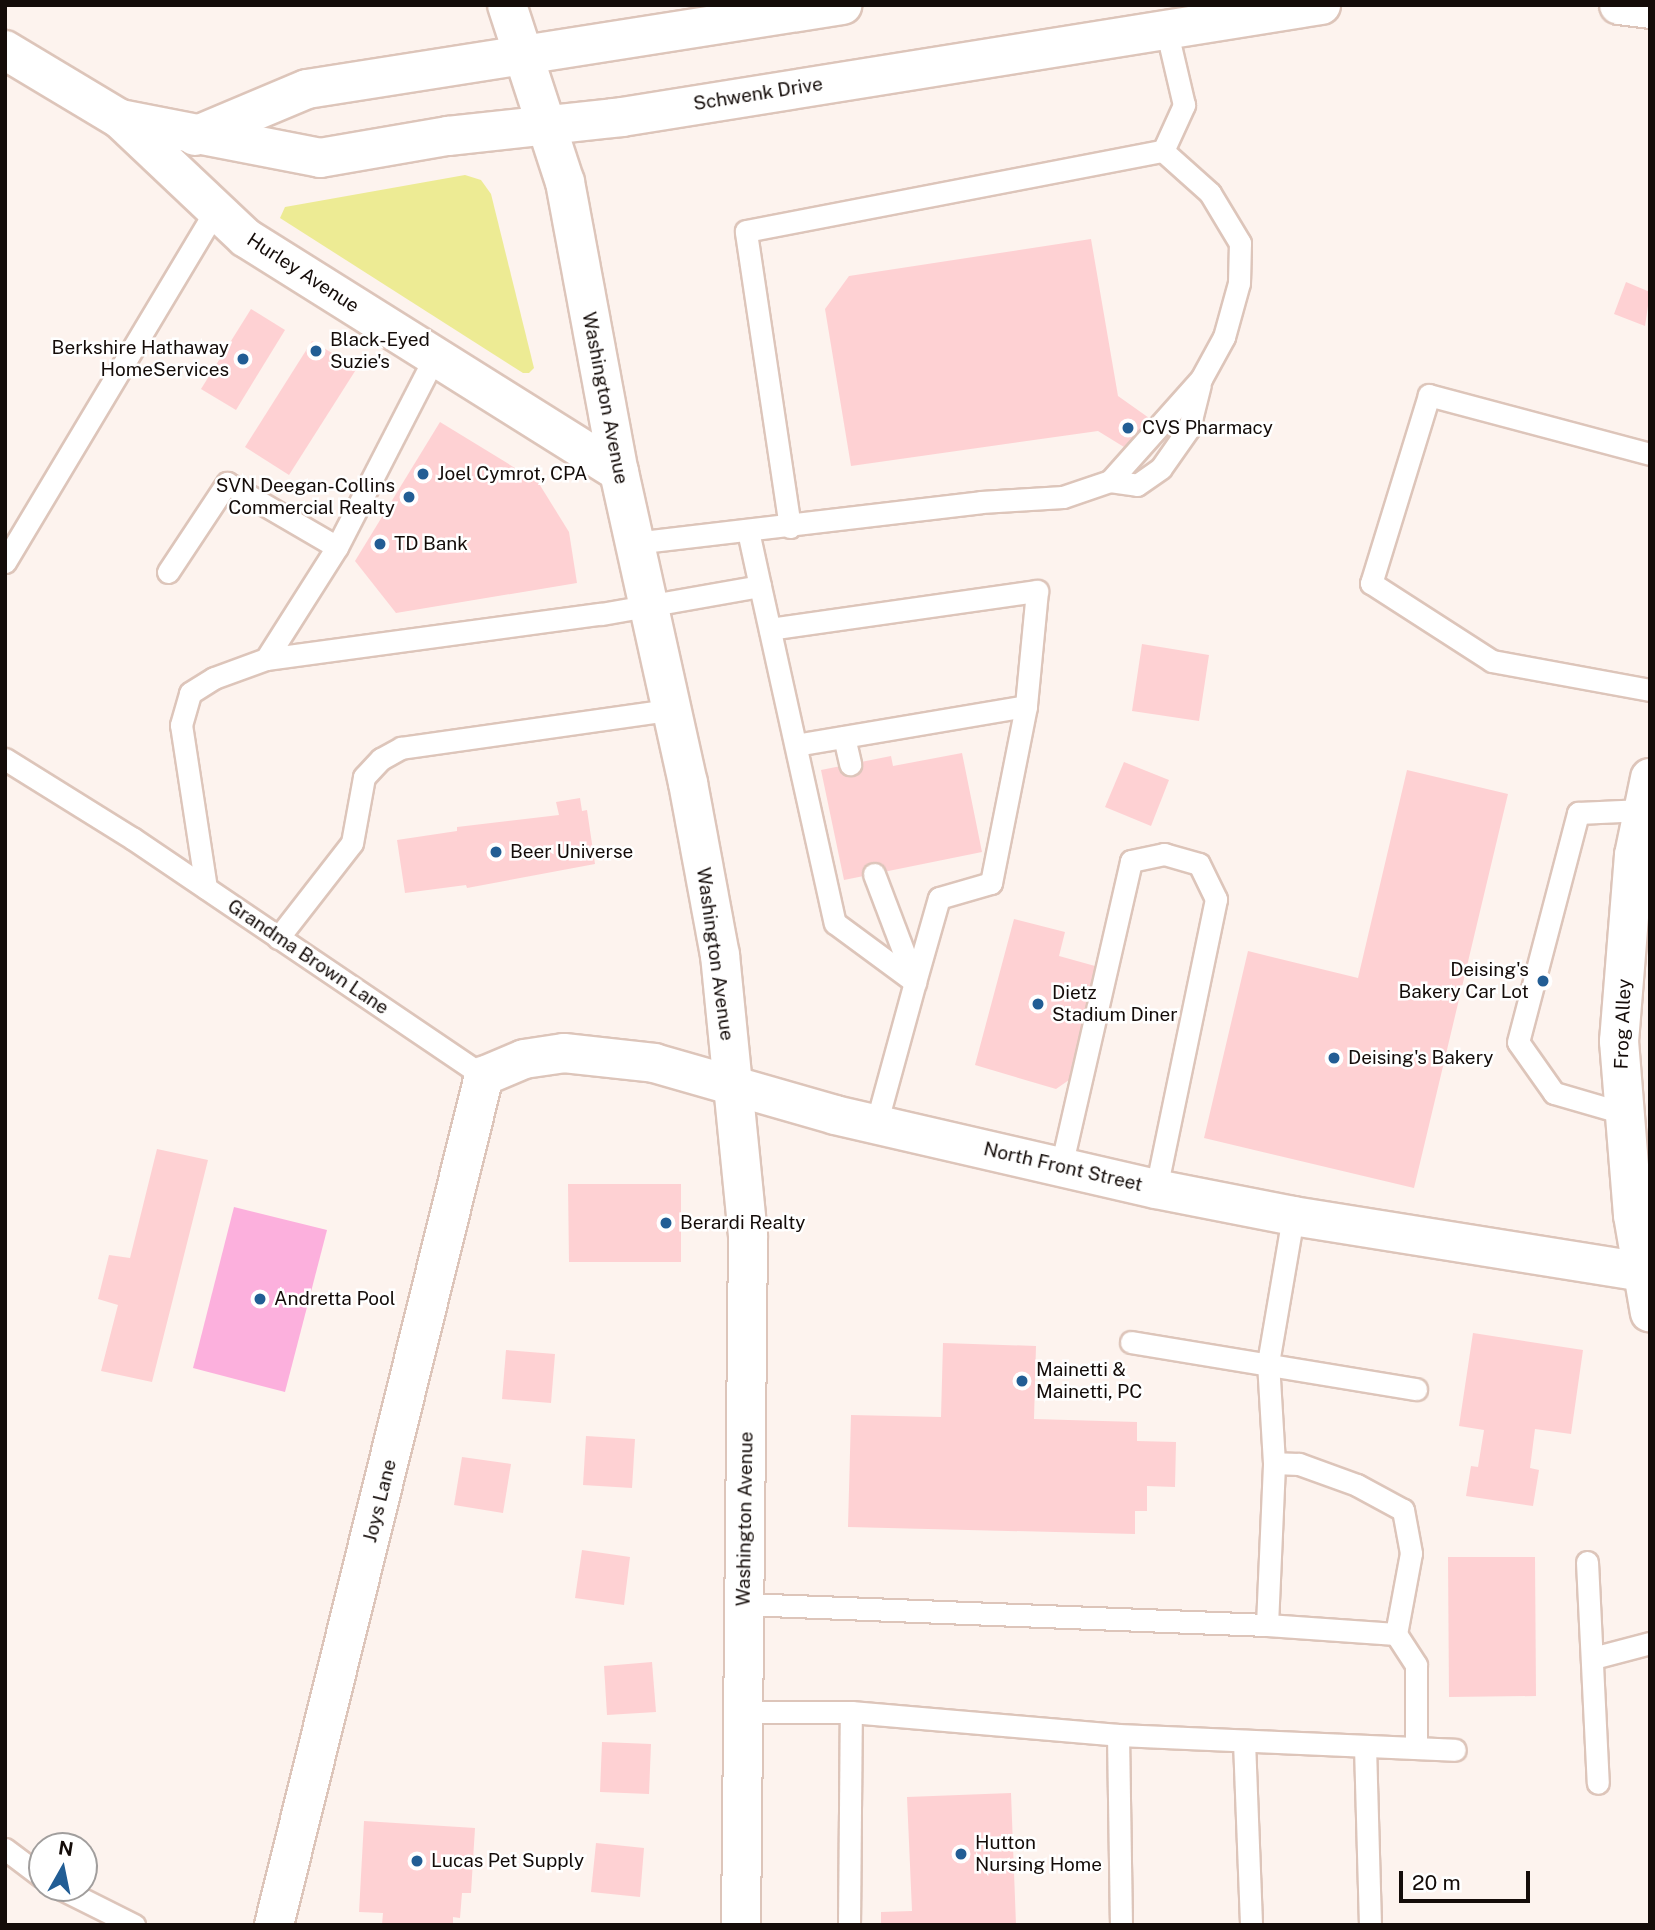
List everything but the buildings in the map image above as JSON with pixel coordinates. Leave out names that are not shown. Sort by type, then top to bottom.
[{"type":"street","name":"Washington Avenue","points":[[507,5],[565,182],[619,472],[669,710],[688,783],[720,955],[748,1235],[741,1925]]},
{"type":"street","points":[[195,136],[307,89],[523,54],[599,46],[842,5]]},
{"type":"street","name":"Schwenk Drive","points":[[120,119],[195,136],[320,158],[1321,5]]},
{"type":"street","points":[[1619,5],[1650,9]]},
{"type":"street","name":"Hurley Avenue","points":[[5,50],[120,119],[246,238],[619,472]]},
{"type":"street","name":"Frog Alley","points":[[1646,794],[1634,855],[1619,1041],[1623,1113],[1650,1313]]},
{"type":"street","name":"North Front Street","points":[[484,1076],[524,1059],[564,1053],[654,1063],[876,1125],[1156,1188],[1293,1216],[1646,1272]]},
{"type":"street","name":"Joys Lane","points":[[274,1925],[484,1076]]},
{"type":"lane","points":[[1163,151],[1184,105],[1166,28]]},
{"type":"lane","points":[[634,543],[790,527],[981,502],[1063,497],[1110,481],[1201,379],[1224,337],[1239,283],[1240,243],[1210,193],[1163,151]]},
{"type":"lane","points":[[790,527],[746,231],[1163,151]]},
{"type":"lane","points":[[5,562],[216,210]]},
{"type":"lane","points":[[266,659],[337,547],[435,356]]},
{"type":"lane","points":[[1650,454],[1429,396],[1371,583],[1492,661],[1650,690]]},
{"type":"lane","points":[[168,572],[227,483],[337,547]]},
{"type":"lane","points":[[748,531],[835,923],[915,982]]},
{"type":"lane","points":[[206,888],[181,725],[190,693],[214,678],[266,659],[647,606],[760,586]]},
{"type":"lane","points":[[770,629],[1037,591],[1026,706],[991,883],[939,898],[876,1125]]},
{"type":"lane","points":[[796,745],[1026,706]]},
{"type":"lane","points":[[278,938],[352,843],[364,777],[381,759],[401,748],[669,710]]},
{"type":"lane","points":[[844,737],[850,764]]},
{"type":"lane","name":"Grandma Brown Lane","points":[[5,759],[132,838],[484,1076]]},
{"type":"lane","points":[[1623,1113],[1554,1093],[1518,1042],[1578,813],[1646,794]]},
{"type":"lane","points":[[1061,1167],[1131,861],[1164,854],[1199,864],[1216,899],[1156,1188]]},
{"type":"lane","points":[[874,874],[915,982]]},
{"type":"lane","points":[[1267,1625],[1274,1462],[1268,1363],[1293,1216]]},
{"type":"lane","points":[[1131,1342],[1416,1389]]},
{"type":"lane","points":[[1274,1462],[1299,1464],[1357,1485],[1403,1510],[1411,1553],[1396,1634],[1416,1665],[1416,1748]]},
{"type":"lane","points":[[1587,1562],[1594,1658],[1598,1783]]},
{"type":"lane","points":[[744,1604],[1267,1625],[1396,1634]]},
{"type":"lane","points":[[1594,1658],[1650,1643]]},
{"type":"lane","points":[[744,1712],[850,1712],[1118,1735],[1455,1749]]},
{"type":"lane","points":[[849,1925],[850,1712]]},
{"type":"lane","points":[[1118,1735],[1121,1925]]},
{"type":"lane","points":[[1244,1741],[1251,1925]]},
{"type":"lane","points":[[1365,1746],[1370,1925]]},
{"type":"lane","points":[[5,1849],[28,1866]]},
{"type":"lane","points":[[88,1902],[134,1925]]},
{"type":"shaded area","points":[[465,175],[481,180],[491,194],[534,368],[529,373],[523,373],[280,218],[285,207]]},
{"type":"shaded area","name":"Andretta Pool","points":[[234,1207],[327,1230],[285,1392],[193,1368]]},
{"type":"place","name":"Black-Eyed Suzie's","points":[[316,351]]},
{"type":"place","name":"Berkshire Hathaway HomeServices","points":[[243,359]]},
{"type":"place","name":"CVS Pharmacy","points":[[1128,428]]},
{"type":"place","name":"Joel Cymrot, CPA","points":[[423,474]]},
{"type":"place","name":"SVN Deegan-Collins Commercial Realty","points":[[409,497]]},
{"type":"place","name":"TD Bank","points":[[380,544]]},
{"type":"place","name":"Beer Universe","points":[[496,852]]},
{"type":"place","name":"Deising's Bakery Car Lot","points":[[1543,981]]},
{"type":"place","name":"Dietz Stadium Diner","points":[[1038,1004]]},
{"type":"place","name":"Deising's Bakery","points":[[1334,1058]]},
{"type":"place","name":"Berardi Realty","points":[[666,1223]]},
{"type":"place","name":"Andretta Pool","points":[[260,1299]]},
{"type":"place","name":"Mainetti & Mainetti, PC","points":[[1022,1381]]},
{"type":"place","name":"Hutton Nursing Home","points":[[961,1854]]},
{"type":"place","name":"Lucas Pet Supply","points":[[417,1861]]}]
